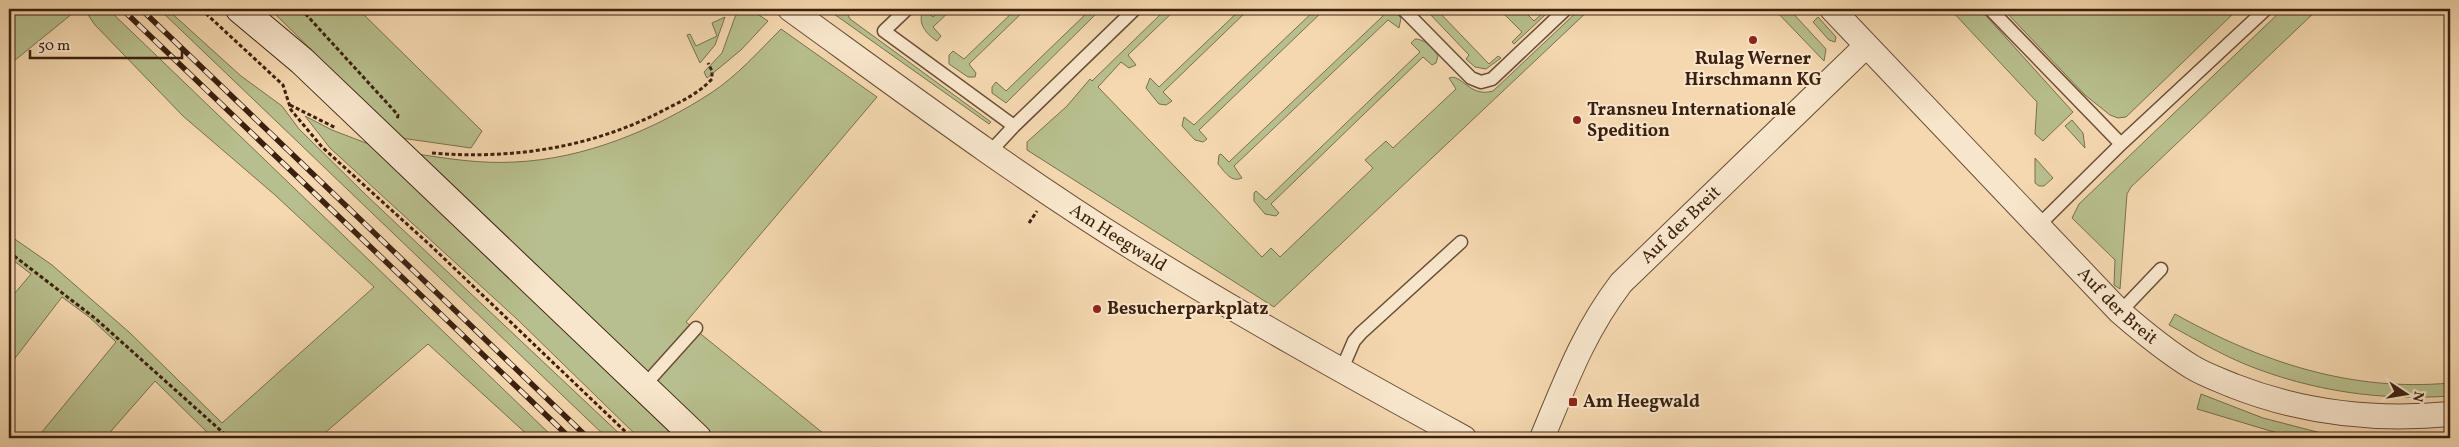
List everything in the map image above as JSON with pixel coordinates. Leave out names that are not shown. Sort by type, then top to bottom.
[{"type":"main road","points":[[240,9],[302,61],[697,438]]},
{"type":"main road","points":[[256,9],[302,61]]},
{"type":"street","name":"Am Heegwald","points":[[790,9],[989,153],[1130,246],[1341,371],[1464,438]]},
{"type":"street","name":"Auf der Breit","points":[[1832,9],[2120,312],[2156,342],[2194,368],[2250,392],[2306,408],[2351,415],[2391,417],[2450,414]]},
{"type":"street","name":"Auf der Breit","points":[[1542,438],[1584,339],[1601,310],[1621,283],[1866,46]]},
{"type":"lane","points":[[907,9],[884,32],[1014,126]]},
{"type":"lane","points":[[989,153],[1014,126],[1135,9]]},
{"type":"lane","points":[[1403,9],[1471,78],[1481,82],[1492,79],[1566,9]]},
{"type":"lane","points":[[1990,9],[2121,144]]},
{"type":"lane","points":[[2039,225],[2121,144],[2266,9]]},
{"type":"lane","points":[[1341,371],[1354,341],[1361,333],[1461,242]]},
{"type":"lane","points":[[2120,312],[2161,269]]},
{"type":"lane","points":[[643,387],[696,328]]},
{"type":"path","points":[[201,9],[283,84],[291,110],[322,146],[437,252],[632,438]]},
{"type":"path","points":[[301,9],[398,115],[391,146]]},
{"type":"path","points":[[427,152],[501,156],[572,144],[608,135],[637,124],[701,91],[712,79],[712,71],[708,63]]},
{"type":"path","points":[[9,252],[96,319],[229,438]]},
{"type":"green space","points":[[9,9],[78,9],[9,65]]},
{"type":"green space","points":[[84,9],[108,9],[554,438],[531,438],[428,344],[319,438],[213,438],[155,381],[105,438],[37,438],[116,342],[89,317],[62,297],[9,366],[9,300],[31,274],[9,257],[9,235],[52,265],[130,333],[222,423],[374,287],[275,195],[183,116],[95,25]]},
{"type":"green space","points":[[159,9],[167,9],[241,76],[282,106],[299,129],[366,195],[624,438],[607,438]]},
{"type":"green space","points":[[270,9],[358,9],[482,131],[471,148],[401,138]]},
{"type":"green space","points":[[740,9],[753,11],[768,21],[741,50],[707,78],[704,72],[722,53],[735,17]]},
{"type":"green space","points":[[827,9],[845,9],[850,19],[991,122],[989,124]]},
{"type":"green space","points":[[924,9],[933,17],[942,9],[952,9],[933,27],[941,36],[937,41],[923,27],[921,18]]},
{"type":"green space","points":[[1016,9],[1026,9],[969,64],[976,73],[975,77],[968,77],[949,64],[949,55],[953,51],[964,59]]},
{"type":"green space","points":[[1091,9],[1101,9],[1006,103],[992,93],[992,87],[996,82],[1006,91]]},
{"type":"green space","points":[[1166,9],[1176,9],[1128,55],[1136,65],[1129,68],[1121,62],[1098,87],[1262,257],[1271,248],[1280,257],[1373,168],[1365,160],[1386,141],[1393,148],[1456,89],[1449,78],[1454,77],[1478,91],[1493,91],[1580,9],[1590,9],[1274,307],[1027,150],[1027,142],[1067,106],[1090,79],[1092,81]]},
{"type":"green space","points":[[1241,9],[1249,9],[1163,92],[1172,101],[1166,105],[1159,104],[1146,88],[1150,78],[1159,87]]},
{"type":"green space","points":[[1316,9],[1325,9],[1199,130],[1207,139],[1203,142],[1195,140],[1182,126],[1184,117],[1194,125]]},
{"type":"green space","points":[[1377,9],[1392,9],[1401,18],[1399,28],[1388,20],[1234,166],[1242,178],[1235,179],[1228,176],[1218,164],[1219,155],[1221,154],[1229,162],[1383,16]]},
{"type":"green space","points":[[1436,9],[1489,64],[1498,56],[1501,58],[1486,69],[1475,67],[1466,59],[1469,55],[1427,11]]},
{"type":"green space","points":[[1499,9],[1522,9],[1534,21],[1543,13],[1545,15],[1514,44],[1512,42],[1522,32]]},
{"type":"green space","points":[[1774,9],[1789,9],[1826,49],[1824,61]]},
{"type":"green space","points":[[1950,9],[1980,9],[2073,112],[2043,141],[2035,134],[2037,102]]},
{"type":"green space","points":[[2003,9],[2238,9],[2126,117],[2118,118],[2110,115],[2085,95]]},
{"type":"green space","points":[[2283,9],[2318,9],[2131,187],[2127,194],[2120,289],[2114,285],[2115,260],[2072,218],[2079,204]]},
{"type":"green space","points":[[725,17],[715,45],[700,63],[687,35],[690,34],[696,46],[717,36],[712,23]]},
{"type":"green space","points":[[1818,17],[1836,37],[1835,42],[1829,40],[1813,22]]},
{"type":"green space","points":[[781,29],[877,97],[686,322],[829,438],[713,438],[417,154],[478,162],[515,162],[541,160],[592,149],[666,119],[711,93],[739,71]]},
{"type":"green space","points":[[1415,39],[1425,42],[1434,50],[1438,56],[1436,63],[1432,65],[1423,57],[1271,204],[1279,213],[1276,216],[1265,214],[1254,201],[1254,193],[1256,191],[1266,200],[1420,52],[1411,43]]},
{"type":"green space","points":[[305,116],[332,130],[379,148],[683,438],[639,438],[518,320],[330,148]]},
{"type":"green space","points":[[2072,120],[2083,133],[2085,148],[2065,126]]},
{"type":"green space","points":[[2035,158],[2053,178],[2044,186],[2039,186],[2035,183]]},
{"type":"green space","points":[[2175,314],[2240,346],[2308,370],[2342,378],[2377,383],[2413,385],[2450,383],[2450,396],[2398,397],[2373,395],[2322,388],[2296,382],[2237,361],[2169,325]]},
{"type":"green space","points":[[2201,394],[2263,418],[2321,433],[2320,438],[2294,438],[2197,409]]},
{"type":"railway","points":[[122,9],[570,438]]},
{"type":"railway","points":[[141,9],[588,438]]},
{"type":"place","name":"Rulag Werner Hirschmann KG","points":[[1753,40]]},
{"type":"place","name":"Transneu Internationale Spedition","points":[[1577,120]]},
{"type":"place","name":"Besucherparkplatz","points":[[1097,309]]},
{"type":"place","name":"Am Heegwald","points":[[1573,402]]}]
